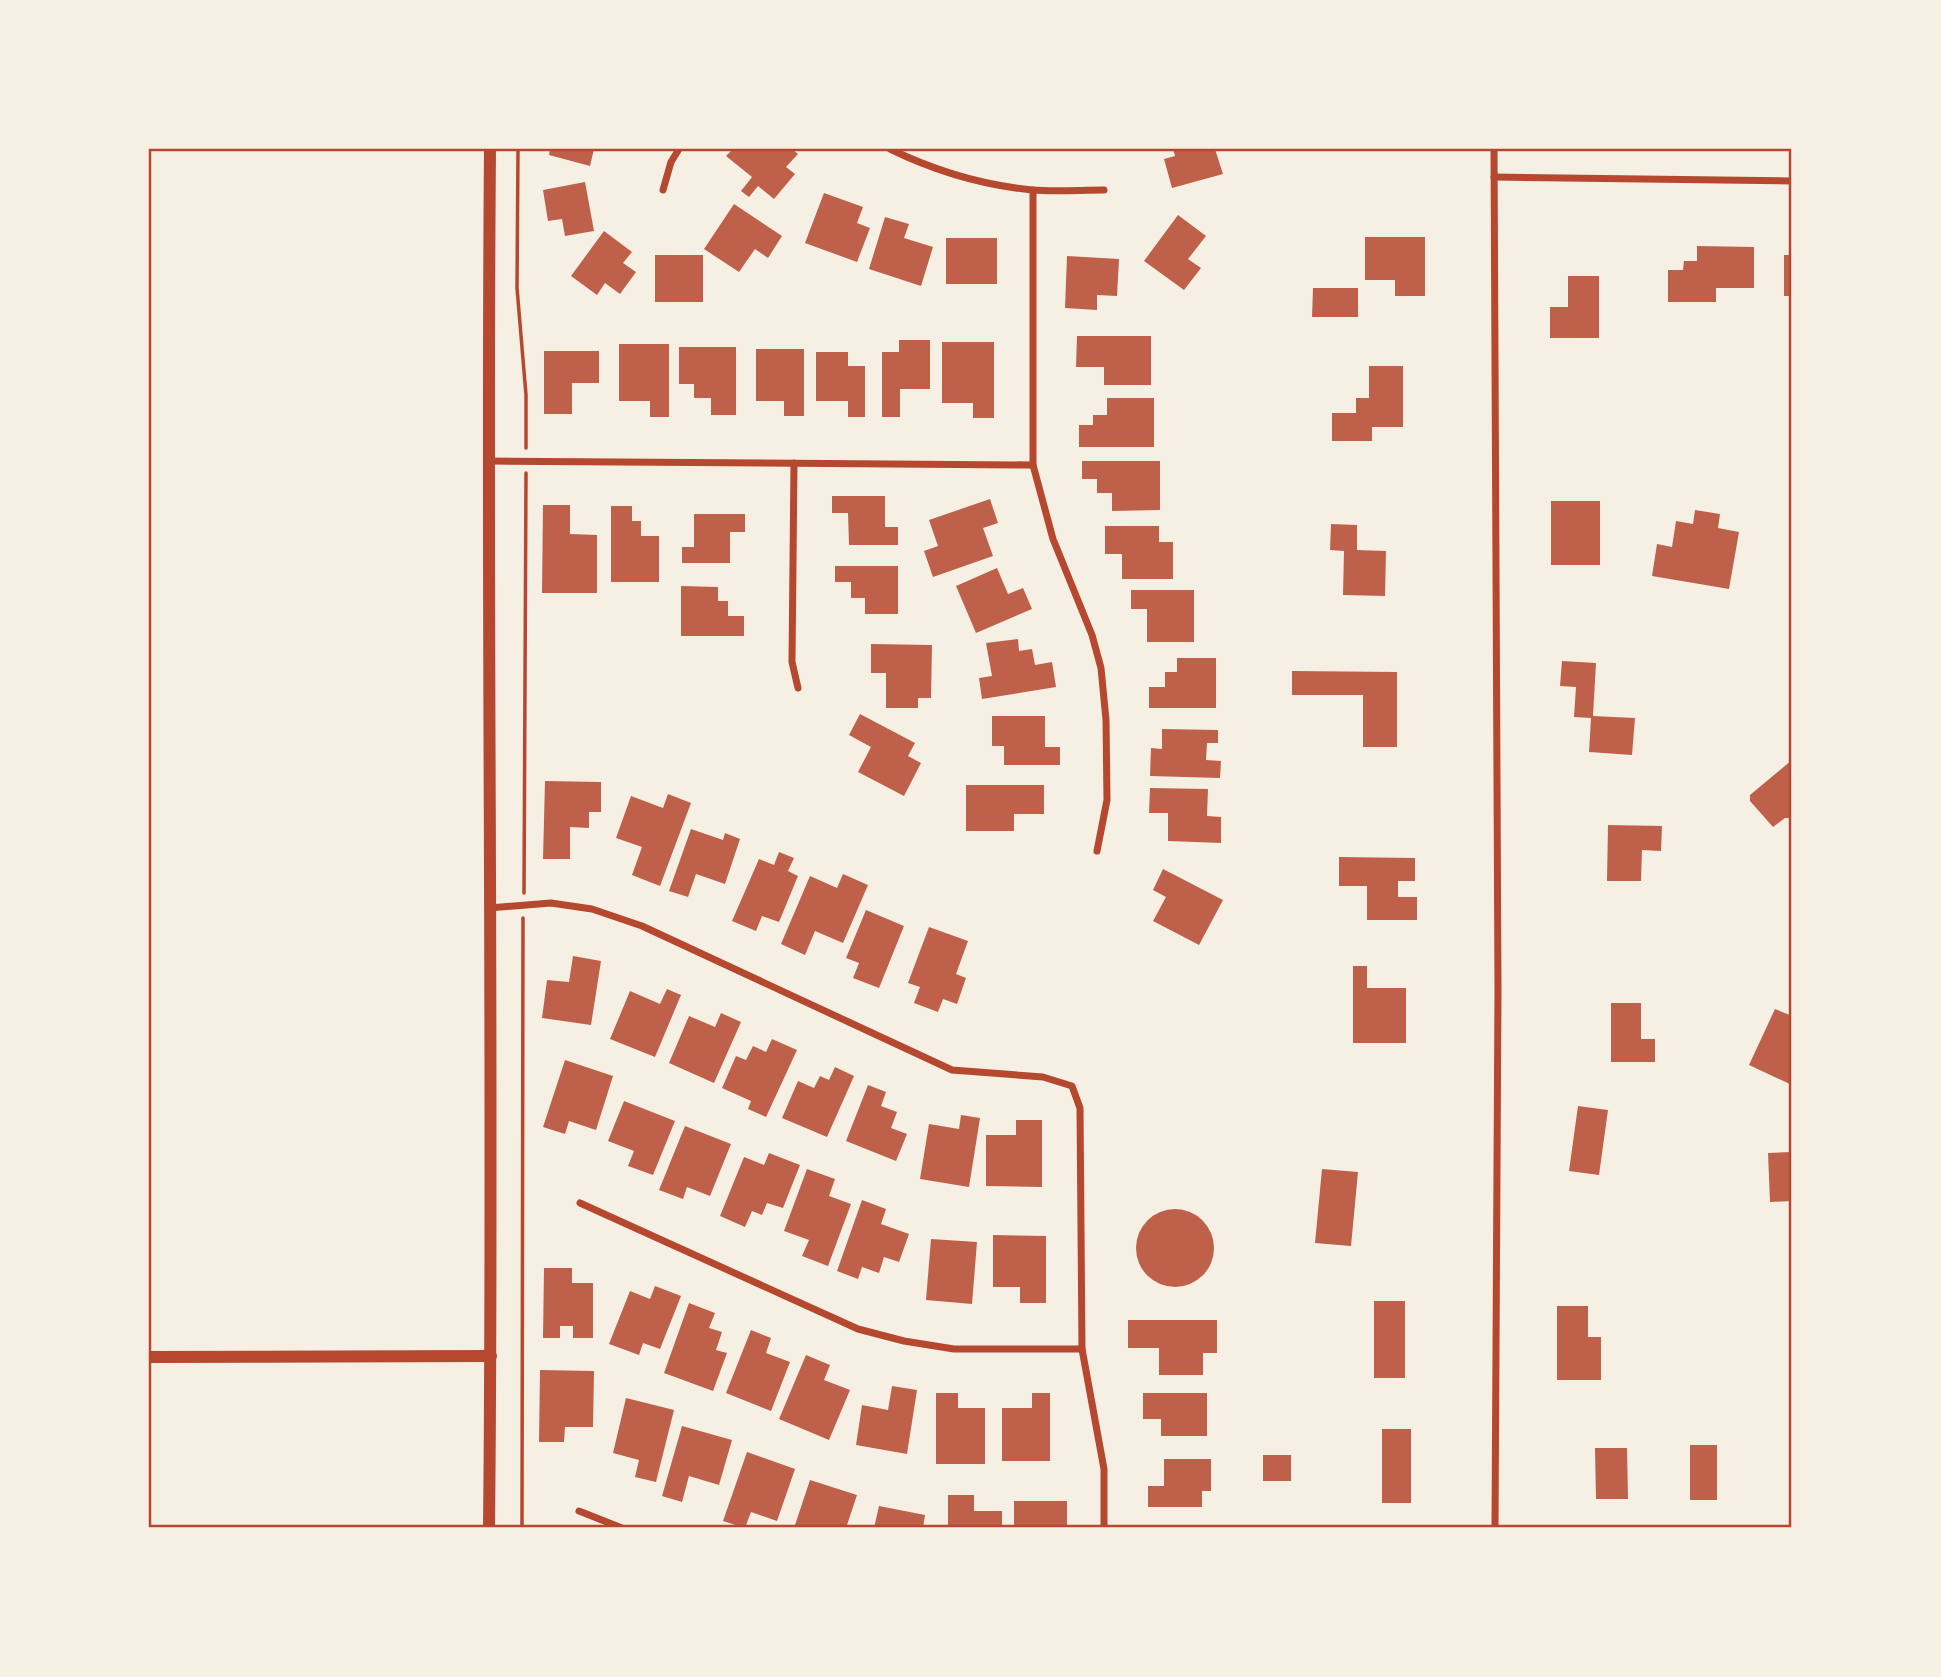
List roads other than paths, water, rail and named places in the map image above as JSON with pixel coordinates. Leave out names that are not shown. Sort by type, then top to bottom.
[{"type":"street","points":[[489,1528],[490,149]]},
{"type":"street","points":[[663,190],[671,162],[679,149]]},
{"type":"street","points":[[890,149],[919,163],[964,178],[1033,190],[1104,190]]},
{"type":"street","points":[[1494,149],[1498,976],[1495,1528]]},
{"type":"street","points":[[1494,177],[1792,181]]},
{"type":"street","points":[[1033,190],[1033,465],[1053,539],[1091,635],[1101,668],[1106,720],[1107,800],[1097,851]]},
{"type":"street","points":[[488,461],[1033,465]]},
{"type":"street","points":[[794,463],[792,662],[798,688]]},
{"type":"street","points":[[489,908],[551,903],[592,909],[642,926],[952,1070],[1002,1076],[1042,1077],[1072,1086],[1080,1108],[1082,1349],[1104,1469],[1104,1528]]},
{"type":"street","points":[[580,1203],[858,1329],[904,1341],[954,1349],[1082,1349]]},
{"type":"street","points":[[149,1357],[491,1356]]},
{"type":"street","points":[[579,1511],[622,1528]]}]
